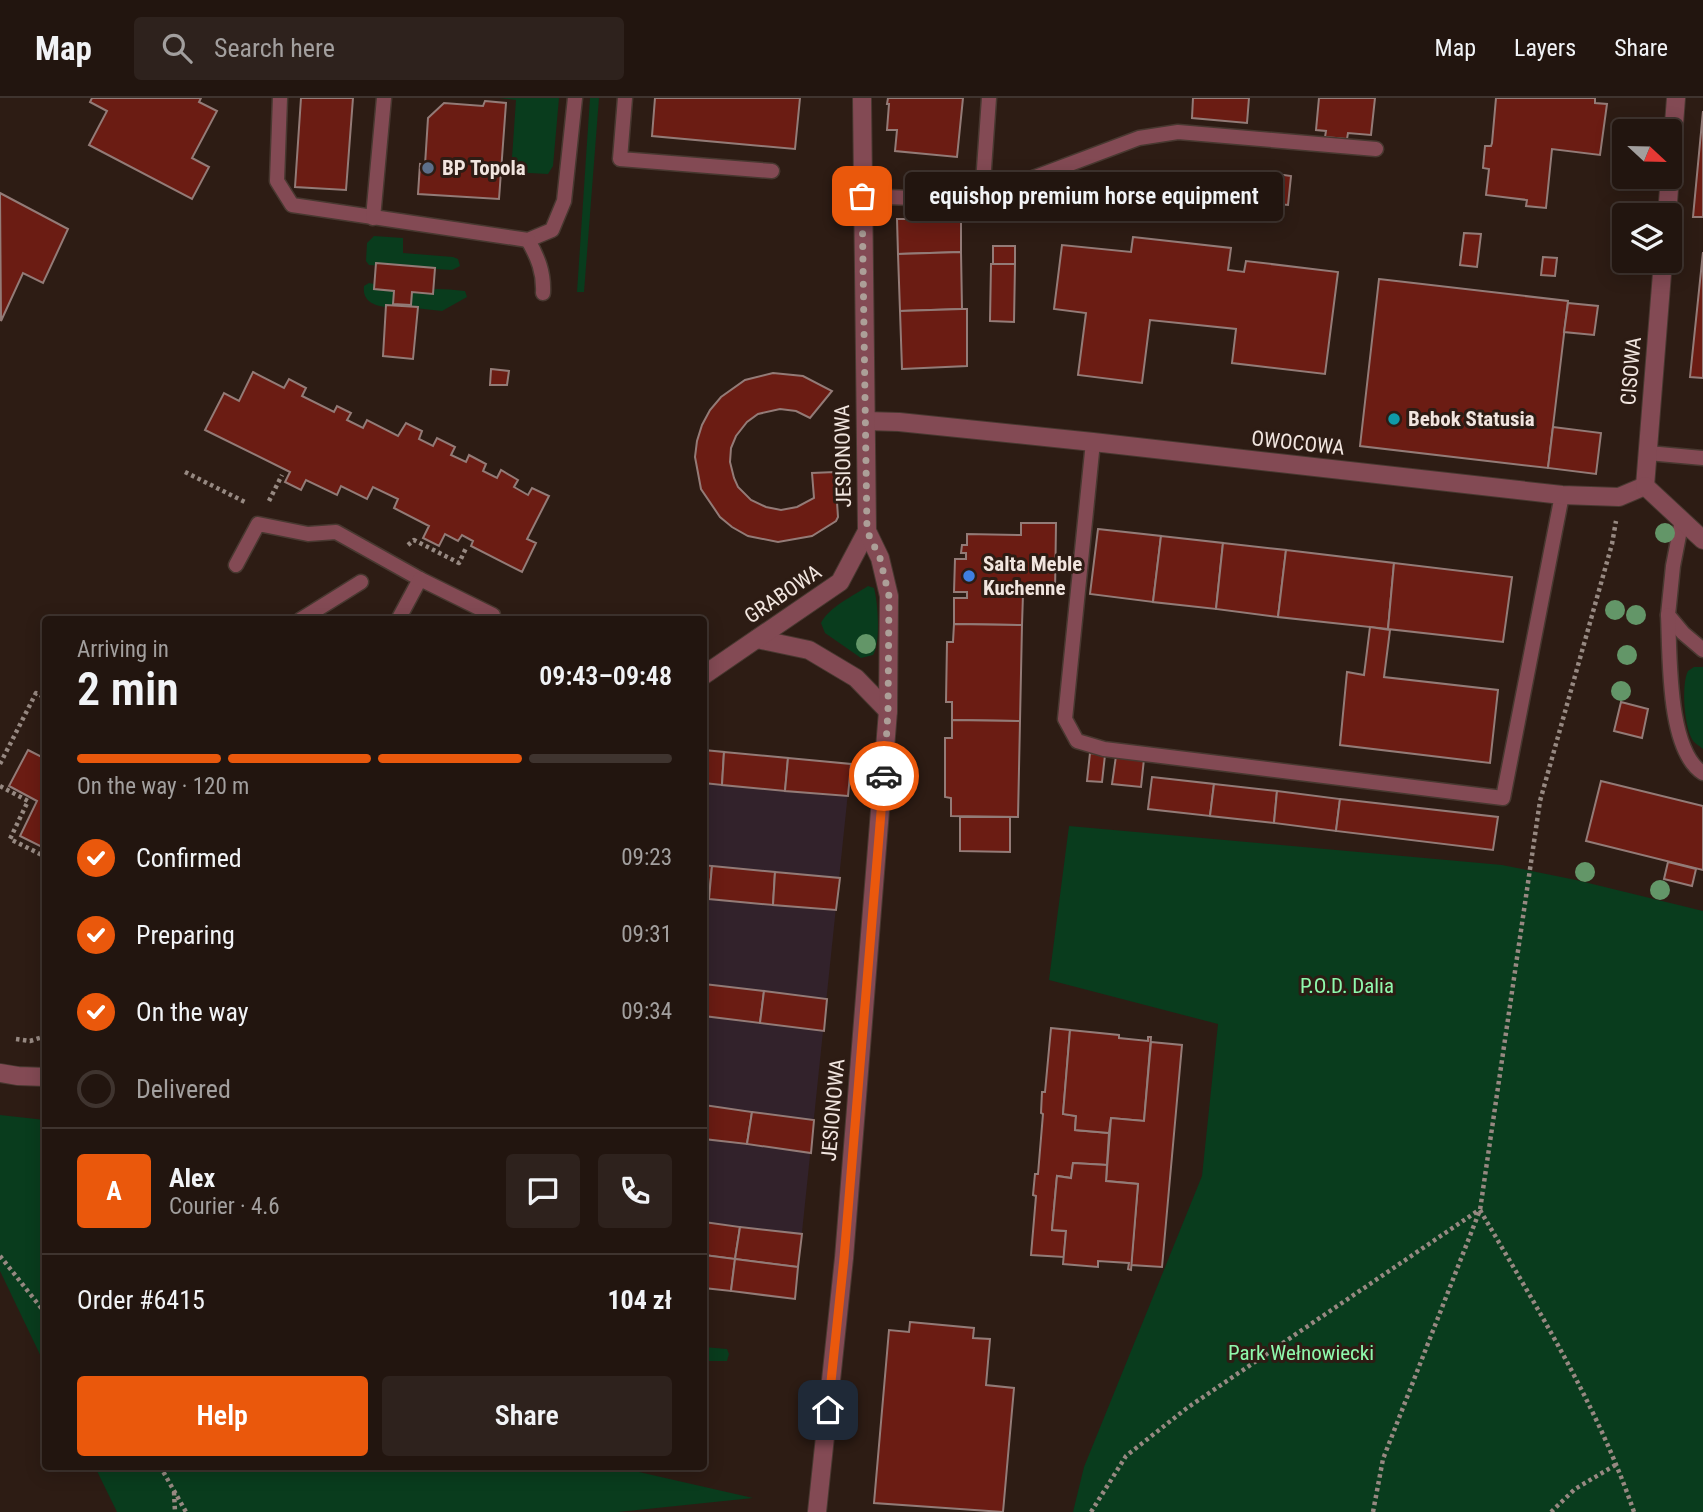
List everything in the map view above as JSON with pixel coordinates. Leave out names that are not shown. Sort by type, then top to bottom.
[{"type":"street","name":"JESIONOWA","points":[[817,1512],[845,1244],[888,711],[889,596],[880,558],[867,531],[862,98]]},
{"type":"street","points":[[1668,203],[1676,98]]},
{"type":"street","name":"CISOWA","points":[[1645,486],[1662,273]]},
{"type":"street","name":"OWOCOWA","points":[[866,421],[1093,442],[1562,495],[1619,497],[1645,486]]},
{"type":"street","points":[[1645,486],[1703,540]]},
{"type":"street","name":"GRABOWA","points":[[707,673],[841,582],[867,531]]},
{"type":"street","points":[[757,639],[809,650],[856,678],[888,711]]},
{"type":"street","points":[[0,1073],[42,1077]]},
{"type":"lane","points":[[280,98],[276,181],[292,205],[528,240],[552,230],[564,201],[575,98]]},
{"type":"lane","points":[[373,218],[384,98]]},
{"type":"lane","points":[[625,98],[620,159],[772,171]]},
{"type":"lane","points":[[982,197],[989,98]]},
{"type":"lane","points":[[862,196],[961,200],[982,197],[1139,138],[1178,132],[1376,149]]},
{"type":"lane","points":[[528,240],[544,276],[543,293]]},
{"type":"lane","points":[[1093,442],[1065,719],[1076,741],[1104,748],[1503,798],[1562,495]]},
{"type":"lane","points":[[1648,453],[1703,458]]},
{"type":"lane","points":[[1682,520],[1673,566],[1668,615],[1670,677],[1679,741],[1687,758],[1703,773]]},
{"type":"lane","points":[[236,565],[258,524],[309,534],[336,532],[420,579],[493,615]]},
{"type":"lane","points":[[400,616],[420,579]]},
{"type":"lane","points":[[306,616],[361,582]]},
{"type":"lane","points":[[1668,615],[1683,633],[1703,650]]},
{"type":"path","points":[[264,511],[282,475]]},
{"type":"path","points":[[1373,1512],[1382,1459],[1479,1210],[1540,801],[1612,544],[1619,497]]},
{"type":"path","points":[[0,764],[36,693],[42,696]]},
{"type":"path","points":[[0,786],[28,801],[10,839],[42,855]]},
{"type":"path","points":[[16,1039],[30,1041],[42,1037]]},
{"type":"path","points":[[1479,1210],[1566,1358],[1617,1464],[1634,1512]]},
{"type":"path","points":[[1091,1512],[1126,1456],[1187,1408],[1479,1210]]},
{"type":"path","points":[[0,1255],[42,1309]]},
{"type":"path","points":[[1551,1512],[1575,1489],[1617,1464]]},
{"type":"path","points":[[162,1470],[186,1512]]},
{"type":"path","points":[[174,1490],[175,1512]]},
{"type":"shaded area","points":[[707,751],[851,764],[795,1299],[707,1288]]},
{"type":"green space","points":[[499,98],[559,98],[553,166],[548,174],[511,172],[516,100]]},
{"type":"green space","points":[[590,98],[599,98],[584,292],[577,292]]},
{"type":"green space","points":[[374,236],[403,238],[403,253],[453,257],[458,259],[460,266],[452,270],[369,265],[366,261],[367,243]]},
{"type":"green space","points":[[374,284],[374,289],[394,291],[393,304],[412,294],[428,290],[465,291],[467,297],[442,311],[387,307],[373,304],[367,299],[364,286]]},
{"type":"green space","points":[[868,586],[874,588],[875,594],[877,642],[873,655],[861,658],[825,633],[821,623],[835,607]]},
{"type":"green space","points":[[1694,667],[1703,667],[1703,749],[1691,736],[1685,707],[1686,677],[1688,671]]},
{"type":"green space","points":[[1069,826],[1502,865],[1703,911],[1703,1512],[1073,1512],[1084,1467],[1202,1176],[1218,1024],[1049,980]]},
{"type":"green space","points":[[0,1115],[42,1120],[42,1359],[0,1271]]},
{"type":"green space","points":[[707,1347],[727,1349],[727,1361],[707,1361]]},
{"type":"green space","points":[[96,1470],[630,1470],[753,1498],[618,1512],[117,1512]]},
{"type":"building","points":[[92,98],[201,98],[199,102],[217,111],[192,158],[209,167],[192,199],[89,145],[107,111],[90,102]]},
{"type":"building","points":[[301,98],[353,98],[346,190],[295,187]]},
{"type":"building","points":[[655,98],[800,98],[795,149],[652,136]]},
{"type":"building","points":[[888,98],[963,98],[957,157],[895,151],[897,130],[887,130]]},
{"type":"building","points":[[1193,98],[1249,98],[1247,123],[1192,118]]},
{"type":"building","points":[[1319,98],[1375,98],[1371,135],[1348,133],[1347,139],[1325,137],[1326,131],[1316,130]]},
{"type":"building","points":[[1496,98],[1595,98],[1595,103],[1607,104],[1600,155],[1552,149],[1546,208],[1526,206],[1527,200],[1486,195],[1489,169],[1483,168],[1485,146],[1491,146],[1492,143]]},
{"type":"building","points":[[485,101],[506,103],[499,199],[418,194],[420,164],[425,165],[428,118],[444,103],[483,106]]},
{"type":"building","points":[[1703,111],[1703,217],[1693,217]]},
{"type":"building","points":[[1262,172],[1291,176],[1288,205],[1258,202]]},
{"type":"building","points":[[0,193],[68,229],[43,283],[23,273],[1,321]]},
{"type":"building","points":[[905,205],[944,208],[945,218],[961,218],[961,252],[898,254],[897,219],[905,219]]},
{"type":"building","points":[[1464,233],[1481,234],[1477,267],[1460,265]]},
{"type":"building","points":[[1133,237],[1231,248],[1228,270],[1244,272],[1246,261],[1338,272],[1325,374],[1232,363],[1236,329],[1150,320],[1142,383],[1078,375],[1086,313],[1054,309],[1062,245],[1131,252]]},
{"type":"building","points":[[993,246],[1015,246],[1015,264],[993,264]]},
{"type":"building","points":[[961,252],[962,309],[900,311],[898,254]]},
{"type":"building","points":[[1703,252],[1703,378],[1690,377]]},
{"type":"building","points":[[1543,257],[1557,258],[1555,276],[1541,275]]},
{"type":"building","points":[[376,263],[435,268],[433,294],[412,292],[411,305],[393,304],[394,291],[374,289]]},
{"type":"building","points":[[991,264],[1015,264],[1014,322],[990,321]]},
{"type":"building","points":[[1379,279],[1568,301],[1548,468],[1360,446]]},
{"type":"building","points":[[1568,303],[1598,306],[1594,335],[1564,332]]},
{"type":"building","points":[[386,305],[418,307],[413,359],[383,356]]},
{"type":"building","points":[[967,309],[967,366],[902,369],[900,311]]},
{"type":"building","points":[[491,369],[509,371],[507,385],[490,385]]},
{"type":"building","points":[[253,372],[284,388],[289,379],[306,388],[302,396],[334,412],[337,406],[351,413],[347,420],[363,428],[367,420],[398,436],[406,423],[422,431],[419,439],[433,446],[437,438],[455,447],[451,455],[466,462],[469,455],[486,464],[483,471],[497,478],[501,470],[518,480],[514,487],[528,495],[532,488],[549,496],[527,539],[536,543],[522,572],[471,546],[473,541],[462,535],[458,541],[445,534],[439,546],[423,538],[429,526],[394,508],[398,499],[373,487],[367,499],[341,486],[337,495],[306,480],[301,490],[285,482],[290,472],[205,430],[224,393],[239,401]]},
{"type":"building","points":[[773,373],[803,376],[832,391],[810,418],[796,411],[780,409],[758,414],[747,422],[731,448],[730,462],[738,487],[751,500],[781,510],[797,507],[814,498],[812,473],[835,472],[838,517],[812,536],[778,542],[748,536],[720,517],[701,489],[695,457],[702,425],[721,397],[745,380]]},
{"type":"building","points":[[1553,427],[1601,433],[1596,474],[1548,468]]},
{"type":"building","points":[[1021,523],[1056,523],[1055,594],[1023,594],[1022,625],[954,624],[954,598],[967,598],[967,592],[954,592],[955,559],[966,559],[966,553],[961,553],[962,545],[967,545],[967,534],[1021,535]]},
{"type":"building","points":[[1098,529],[1161,536],[1153,602],[1090,594]]},
{"type":"building","points":[[1161,536],[1223,543],[1216,609],[1153,602]]},
{"type":"building","points":[[1223,543],[1286,550],[1278,617],[1216,609]]},
{"type":"building","points":[[1286,550],[1394,563],[1388,629],[1278,617]]},
{"type":"building","points":[[1394,563],[1512,577],[1503,642],[1388,629]]},
{"type":"building","points":[[954,624],[1022,625],[1020,721],[952,720],[952,702],[946,702],[947,642],[953,642]]},
{"type":"building","points":[[1370,627],[1390,630],[1384,677],[1498,690],[1490,763],[1340,745],[1347,672],[1364,675]]},
{"type":"building","points":[[1621,702],[1648,709],[1642,738],[1614,731]]},
{"type":"building","points":[[952,720],[1020,721],[1018,817],[951,816],[951,798],[945,797],[945,738],[952,738]]},
{"type":"building","points":[[28,750],[42,757],[42,847],[20,836],[37,801],[9,786]]},
{"type":"building","points":[[707,750],[724,752],[722,785],[707,783]]},
{"type":"building","points":[[724,752],[788,758],[785,791],[722,785]]},
{"type":"building","points":[[1090,753],[1105,755],[1102,782],[1087,781]]},
{"type":"building","points":[[1116,756],[1144,759],[1141,787],[1112,784]]},
{"type":"building","points":[[788,758],[851,764],[848,796],[785,791]]},
{"type":"building","points":[[1152,777],[1214,784],[1210,816],[1148,809]]},
{"type":"building","points":[[1601,781],[1703,806],[1703,870],[1586,841]]},
{"type":"building","points":[[1214,784],[1277,791],[1274,823],[1210,816]]},
{"type":"building","points":[[1277,791],[1340,799],[1336,831],[1274,823]]},
{"type":"building","points":[[1340,799],[1498,817],[1493,850],[1336,831]]},
{"type":"building","points":[[960,817],[1010,817],[1010,852],[960,851]]},
{"type":"building","points":[[1668,862],[1696,869],[1692,886],[1664,879]]},
{"type":"building","points":[[707,865],[712,866],[707,899]]},
{"type":"building","points":[[712,866],[775,872],[773,905],[709,899]]},
{"type":"building","points":[[775,872],[840,878],[836,910],[773,905]]},
{"type":"building","points":[[707,984],[764,991],[760,1023],[707,1016]]},
{"type":"building","points":[[764,991],[827,999],[824,1031],[760,1023]]},
{"type":"building","points":[[1051,1028],[1070,1030],[1063,1114],[1076,1116],[1075,1130],[1109,1133],[1107,1165],[1073,1163],[1071,1178],[1057,1176],[1052,1230],[1066,1231],[1064,1257],[1031,1255],[1036,1196],[1033,1195],[1035,1174],[1038,1174],[1043,1114],[1042,1092],[1045,1092]]},
{"type":"building","points":[[1070,1030],[1148,1041],[1148,1037],[1151,1037],[1144,1121],[1111,1118],[1109,1133],[1075,1130],[1076,1116],[1063,1114]]},
{"type":"building","points":[[1151,1042],[1182,1045],[1162,1267],[1131,1265],[1138,1184],[1106,1181],[1111,1118],[1144,1121]]},
{"type":"building","points":[[707,1105],[752,1112],[747,1144],[707,1139]]},
{"type":"building","points":[[752,1112],[814,1120],[811,1153],[747,1144]]},
{"type":"building","points":[[1073,1163],[1107,1165],[1106,1181],[1138,1184],[1131,1270],[1128,1269],[1129,1263],[1098,1261],[1098,1267],[1063,1264],[1066,1231],[1052,1230],[1057,1176],[1071,1178]]},
{"type":"building","points":[[707,1222],[740,1227],[735,1259],[707,1255]]},
{"type":"building","points":[[740,1227],[802,1234],[798,1267],[735,1259]]},
{"type":"building","points":[[707,1255],[735,1259],[731,1291],[707,1288]]},
{"type":"building","points":[[735,1259],[798,1267],[795,1299],[731,1291]]},
{"type":"building","points":[[910,1322],[974,1328],[973,1338],[990,1339],[986,1385],[1014,1388],[1003,1512],[874,1503],[889,1330],[909,1332]]},
{"type":"way so far","points":[[862,196],[867,531],[880,558],[889,596],[888,711],[884,776]]},
{"type":"place","name":"BP Topola","points":[[428,168]]},
{"type":"place","name":"equishop premium horse equipment","points":[[862,196]]},
{"type":"place","name":"Bebok Statusia","points":[[1394,419]]},
{"type":"place","name":"Salta Meble Kuchenne","points":[[969,576]]},
{"type":"route","points":[[828,1410],[844,1258],[884,776]]},
{"type":"park label","name":"P.O.D. Dalia","points":[[1347,986]]},
{"type":"park label","name":"Park Wełnowiecki","points":[[1301,1353]]}]
